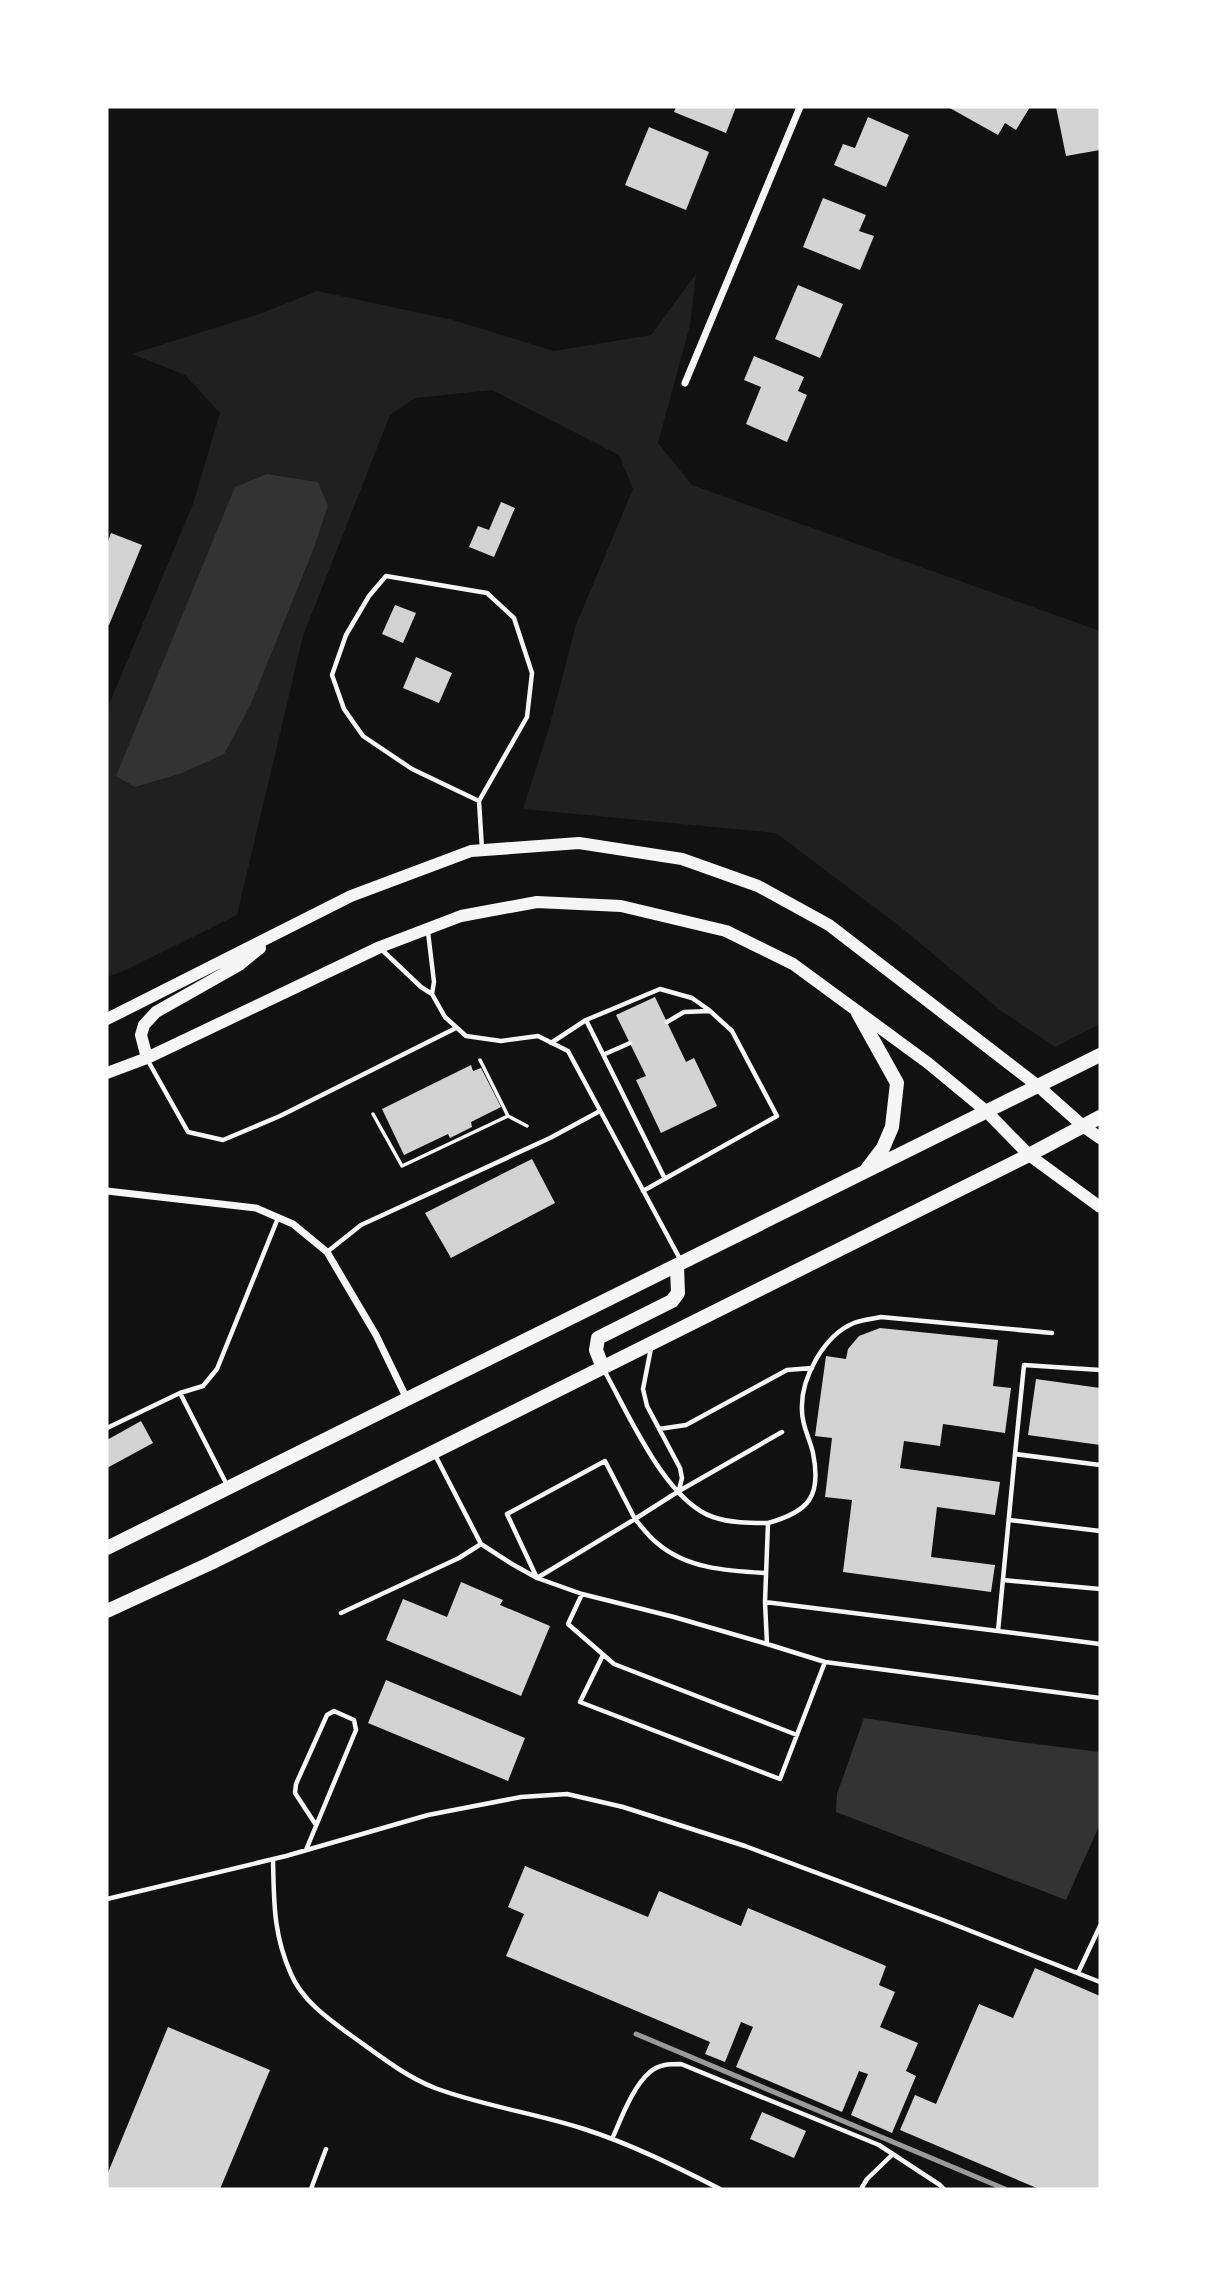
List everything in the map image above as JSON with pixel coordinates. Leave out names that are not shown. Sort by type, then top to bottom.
[{"type":"main road","points":[[107,1019],[351,896],[471,851],[579,843],[682,859],[758,886],[829,925],[1038,1086],[1100,1138]]},
{"type":"main road","points":[[107,1073],[146,1058],[380,947],[461,916],[537,902],[621,906],[726,931],[793,964],[928,1063],[986,1111],[1029,1155],[1100,1207]]},
{"type":"main road","points":[[146,1058],[141,1035],[144,1025],[156,1012],[239,965],[276,934]]},
{"type":"main road","points":[[858,1013],[897,1083],[892,1127],[883,1148],[865,1172]]},
{"type":"main road","points":[[107,1548],[1100,1055]]},
{"type":"main road","points":[[107,1611],[211,1563],[603,1368],[1100,1117]]},
{"type":"main road","points":[[603,1368],[596,1350],[598,1338],[673,1301],[678,1293],[680,1264]]},
{"type":"street","points":[[685,383],[800,107]]},
{"type":"street","points":[[107,1191],[256,1208],[293,1224],[327,1252],[376,1335],[407,1399]]},
{"type":"lane","points":[[479,801],[412,769],[363,736],[344,709],[332,675],[346,635],[369,596],[386,576],[486,593],[514,618],[532,673],[527,717],[479,801],[482,850]]},
{"type":"lane","points":[[427,928],[434,982],[432,994]]},
{"type":"lane","points":[[380,947],[421,987],[432,994],[444,1017],[466,1036],[501,1041],[538,1036],[568,1051],[680,1264]]},
{"type":"lane","points":[[551,1043],[586,1020],[660,989],[692,998],[732,1031],[777,1116],[643,1191]]},
{"type":"lane","points":[[667,1022],[684,1012],[709,1011]]},
{"type":"lane","points":[[586,1020],[665,1179]]},
{"type":"lane","points":[[146,1058],[188,1132],[223,1140],[280,1116],[456,1028]]},
{"type":"lane","points":[[605,1054],[629,1043]]},
{"type":"lane","points":[[327,1252],[361,1225],[550,1138],[600,1111]]},
{"type":"lane","points":[[107,1428],[180,1393],[203,1386],[217,1369],[278,1218]]},
{"type":"lane","points":[[603,1368],[661,1474],[695,1508],[714,1518],[741,1523],[768,1523],[790,1517],[802,1509],[811,1498],[814,1482],[813,1454],[802,1413],[803,1394],[812,1368],[838,1332],[855,1322],[881,1317],[1052,1333]]},
{"type":"lane","points":[[652,1343],[643,1389],[647,1406],[680,1468],[682,1478],[679,1491]]},
{"type":"lane","points":[[998,1631],[1024,1365],[1100,1370]]},
{"type":"lane","points":[[659,1429],[686,1425],[787,1370],[812,1368]]},
{"type":"lane","points":[[180,1393],[228,1488]]},
{"type":"lane","points":[[537,1578],[782,1432]]},
{"type":"lane","points":[[434,1452],[481,1544],[537,1578],[582,1594],[825,1662],[1100,1698]]},
{"type":"lane","points":[[1015,1454],[1100,1465]]},
{"type":"lane","points":[[537,1578],[508,1514],[605,1461],[635,1519],[656,1543],[680,1558],[711,1568],[766,1573]]},
{"type":"lane","points":[[1009,1520],[1100,1531]]},
{"type":"lane","points":[[767,1644],[765,1602],[768,1523]]},
{"type":"lane","points":[[341,1613],[459,1558],[481,1544]]},
{"type":"lane","points":[[1003,1580],[1100,1589]]},
{"type":"lane","points":[[582,1594],[568,1625],[614,1664],[797,1735]]},
{"type":"lane","points":[[765,1602],[1100,1644]]},
{"type":"lane","points":[[603,1654],[580,1702],[780,1779],[825,1662]]},
{"type":"lane","points":[[306,1850],[356,1730],[354,1720],[334,1711],[327,1715],[296,1784],[295,1793],[316,1825]]},
{"type":"lane","points":[[107,1899],[273,1859],[428,1815],[522,1797],[567,1794],[623,1807],[745,1846],[1100,1982]]},
{"type":"lane","points":[[273,1859],[275,1925],[291,1975],[310,2003],[393,2065],[433,2087],[515,2112],[583,2128],[720,2189]]},
{"type":"lane","points":[[1078,1973],[1100,1926]]},
{"type":"lane","points":[[612,2139],[635,2092],[650,2072],[663,2065],[681,2063],[879,2145],[944,2189]]},
{"type":"lane","points":[[311,2189],[326,2149]]},
{"type":"lane","points":[[861,2189],[867,2179],[894,2154]]},
{"type":"path","points":[[480,1060],[508,1116],[527,1126]]},
{"type":"path","points":[[373,1114],[402,1166],[508,1116]]},
{"type":"shaded area","points":[[696,274],[690,325],[658,443],[692,485],[1100,631],[1100,1024],[1055,1047],[1000,1010],[902,928],[776,833],[523,809],[549,728],[576,625],[633,489],[619,455],[492,390],[415,398],[390,415],[303,636],[237,915],[107,977],[107,709],[193,504],[220,413],[185,375],[132,354],[262,313],[317,291],[453,320],[554,351],[651,335]],"holes":[[[268,474],[318,482],[328,507],[251,704]]]},
{"type":"shaded area","points":[[267,474],[318,482],[328,506],[314,548],[251,704],[224,754],[182,773],[135,787],[116,776],[235,487]]},
{"type":"shaded area","points":[[864,1718],[1100,1752],[1100,1824],[1066,1900],[836,1812],[837,1794]]},
{"type":"building","points":[[676,107],[736,107],[726,133],[674,112]]},
{"type":"building","points":[[948,107],[1030,107],[1016,130],[1005,123],[998,135]]},
{"type":"building","points":[[1056,107],[1100,107],[1100,150],[1066,156]]},
{"type":"building","points":[[868,117],[909,135],[886,187],[834,165],[843,144],[855,148]]},
{"type":"building","points":[[649,127],[709,152],[686,210],[625,185]]},
{"type":"building","points":[[823,198],[866,215],[859,231],[874,236],[860,270],[803,247]]},
{"type":"building","points":[[798,285],[843,304],[820,358],[775,339]]},
{"type":"building","points":[[754,356],[804,377],[798,391],[807,395],[787,442],[746,424],[761,387],[744,380]]},
{"type":"building","points":[[501,502],[515,508],[494,557],[469,547],[478,526],[489,530]]},
{"type":"building","points":[[111,533],[142,545],[109,625],[107,544]]},
{"type":"building","points":[[395,605],[416,613],[403,643],[382,634]]},
{"type":"building","points":[[416,657],[452,673],[439,703],[403,688]]},
{"type":"building","points":[[655,997],[686,1062],[694,1058],[717,1106],[661,1133],[636,1080],[646,1076],[616,1015]]},
{"type":"building","points":[[471,1065],[473,1071],[481,1068],[501,1107],[471,1122],[472,1127],[450,1138],[448,1134],[404,1155],[382,1109]]},
{"type":"building","points":[[532,1159],[555,1203],[451,1258],[425,1213]]},
{"type":"building","points":[[880,1328],[998,1340],[993,1386],[1011,1388],[1005,1433],[943,1424],[940,1446],[904,1441],[900,1468],[1000,1482],[995,1515],[937,1507],[931,1557],[995,1565],[991,1592],[843,1572],[852,1500],[825,1497],[832,1438],[815,1436],[826,1356],[846,1359],[848,1349],[859,1336]]},
{"type":"building","points":[[1036,1379],[1100,1388],[1100,1445],[1028,1435]]},
{"type":"building","points":[[141,1421],[153,1443],[107,1468],[107,1440]]},
{"type":"building","points":[[461,1582],[503,1600],[500,1605],[550,1626],[521,1696],[386,1640],[403,1599],[447,1617]]},
{"type":"building","points":[[386,1680],[525,1738],[508,1781],[368,1723]]},
{"type":"building","points":[[525,1866],[648,1917],[659,1891],[741,1926],[748,1908],[886,1966],[879,1985],[895,1992],[880,2027],[918,2043],[906,2071],[916,2076],[892,2133],[851,2115],[868,2074],[859,2071],[842,2112],[736,2067],[753,2027],[741,2022],[725,2062],[705,2054],[710,2042],[506,1956],[524,1914],[508,1907]]},
{"type":"building","points":[[1035,1968],[1100,1996],[1100,2189],[1039,2189],[900,2130],[915,2095],[936,2104],[979,2004],[1013,2018]]},
{"type":"building","points":[[168,2027],[270,2070],[220,2189],[107,2189],[107,2175]]},
{"type":"building","points":[[762,2112],[806,2131],[794,2158],[750,2139]]},
{"type":"railway","points":[[636,2034],[1005,2189]]}]
